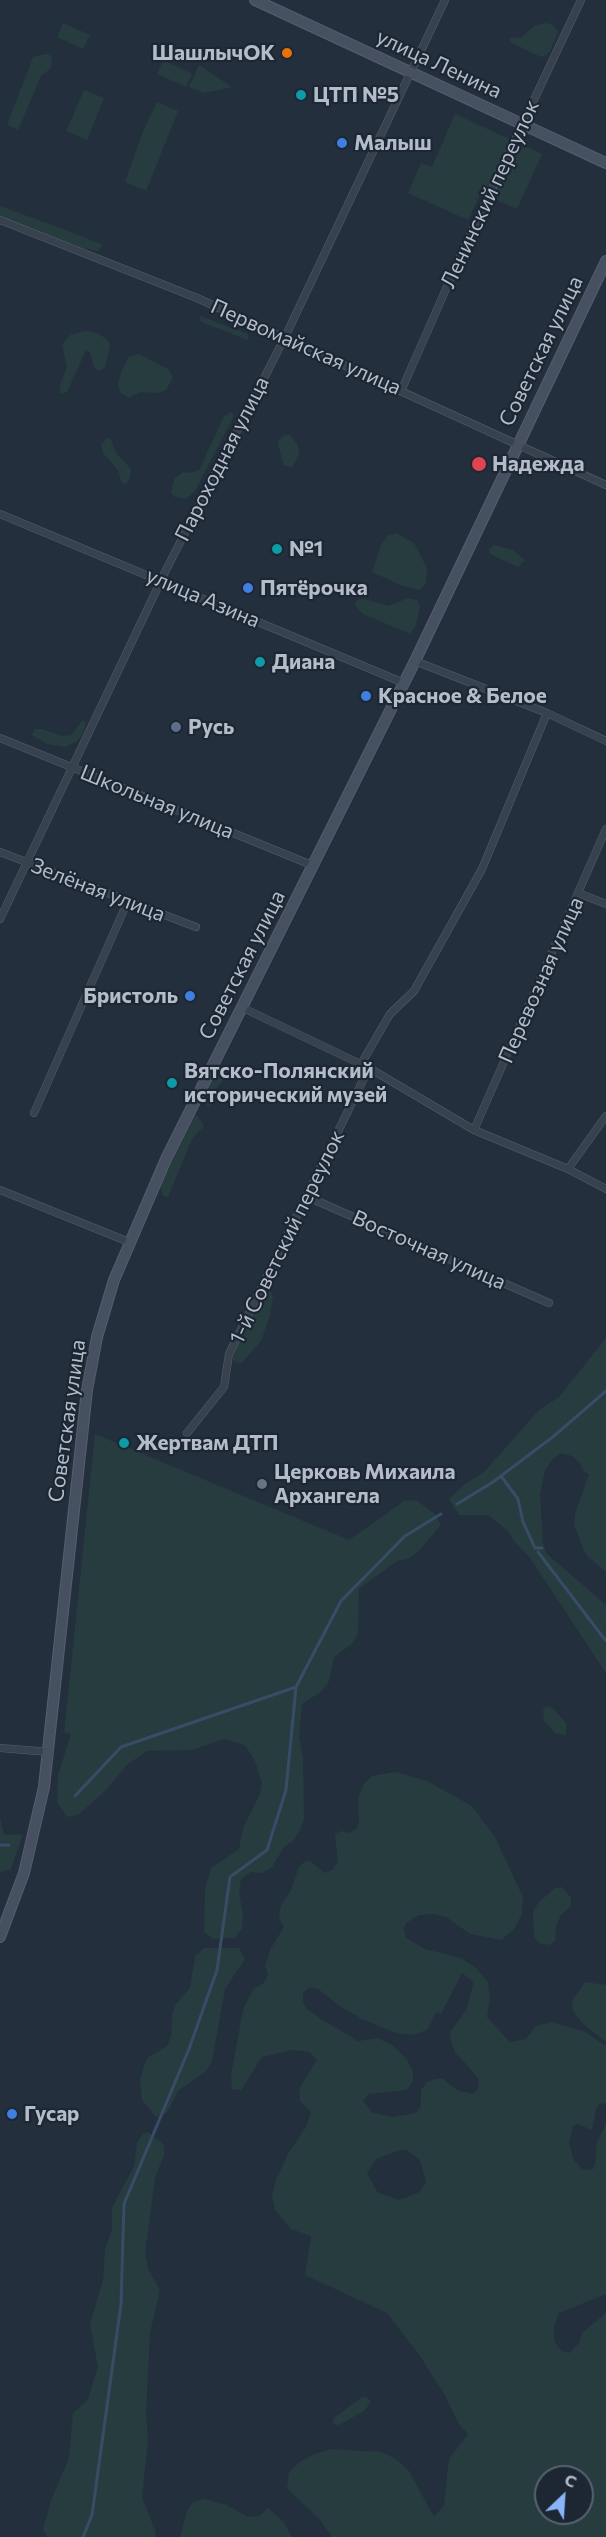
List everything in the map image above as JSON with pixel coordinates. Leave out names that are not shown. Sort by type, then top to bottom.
[{"type":"street","name":"улица Ленина","points":[[255,0],[606,164]]},
{"type":"street","name":"Пароходная улица","points":[[0,919],[161,580],[285,337],[445,0]]},
{"type":"street","name":"Ленинский переулок","points":[[402,389],[581,0]]},
{"type":"street","name":"Первомайская улица","points":[[0,220],[142,274],[402,389],[606,485]]},
{"type":"street","name":"Советская улица","points":[[0,1938],[24,1873],[50,1752],[87,1390],[97,1337],[129,1242],[241,1007],[415,662],[606,261]]},
{"type":"street","name":"улица Азина","points":[[0,514],[404,683]]},
{"type":"street","points":[[415,662],[547,713],[606,741]]},
{"type":"street","points":[[361,1064],[390,1014],[414,991],[482,869],[547,713]]},
{"type":"street","name":"Школьная улица","points":[[0,738],[314,866]]},
{"type":"street","name":"Перевозная улица","points":[[474,1130],[606,829]]},
{"type":"street","name":"Зелёная улица","points":[[0,852],[126,903],[196,927]]},
{"type":"street","points":[[578,893],[606,904]]},
{"type":"street","points":[[34,1113],[126,903]]},
{"type":"street","points":[[241,1007],[369,1068],[474,1130],[568,1170],[606,1189]]},
{"type":"street","name":"1-й Советский переулок","points":[[187,1433],[224,1387],[229,1354],[272,1263],[308,1197],[369,1068]]},
{"type":"street","points":[[568,1170],[606,1116]]},
{"type":"street","points":[[0,1190],[129,1242]]},
{"type":"street","name":"Восточная улица","points":[[308,1197],[549,1303]]},
{"type":"street","points":[[0,1748],[50,1752]]},
{"type":"green space","points":[[63,23],[90,35],[83,49],[57,37]]},
{"type":"green space","points":[[546,23],[553,25],[558,31],[546,55],[541,57],[510,42],[510,38],[522,37],[534,26]]},
{"type":"green space","points":[[46,54],[52,56],[51,68],[41,76],[18,130],[7,125],[33,57]]},
{"type":"green space","points":[[163,60],[192,74],[186,87],[157,74]]},
{"type":"green space","points":[[199,65],[232,87],[204,93],[189,87]]},
{"type":"green space","points":[[84,90],[104,98],[87,140],[66,131]]},
{"type":"green space","points":[[157,102],[178,111],[146,191],[125,182],[143,131]]},
{"type":"green space","points":[[455,114],[542,154],[517,209],[481,193],[468,220],[408,193],[421,163],[432,167]]},
{"type":"green space","points":[[0,206],[103,245],[98,251],[81,248],[0,218]]},
{"type":"green space","points":[[200,316],[248,334],[248,340],[201,322]]},
{"type":"green space","points":[[85,331],[97,333],[108,340],[110,346],[105,368],[98,371],[94,367],[90,352],[86,350],[67,392],[60,394],[60,385],[67,367],[62,345],[70,335]]},
{"type":"green space","points":[[139,354],[168,369],[173,378],[166,390],[158,393],[140,392],[129,398],[121,393],[118,385],[121,372],[129,357]]},
{"type":"green space","points":[[231,412],[234,416],[195,491],[186,499],[175,497],[171,493],[174,479],[183,472],[190,473],[199,470],[224,416]]},
{"type":"green space","points":[[284,435],[290,435],[298,445],[299,455],[292,468],[284,465],[278,445]]},
{"type":"green space","points":[[106,438],[110,438],[117,454],[131,469],[130,478],[125,485],[121,481],[118,470],[103,453],[101,445]]},
{"type":"green space","points":[[396,533],[414,543],[427,568],[426,584],[419,590],[403,586],[372,572],[381,545],[387,536]]},
{"type":"green space","points":[[494,545],[513,550],[525,560],[518,567],[490,554],[489,550]]},
{"type":"green space","points":[[408,598],[417,600],[420,606],[416,625],[410,634],[363,614],[354,604],[357,600],[364,599],[389,606]]},
{"type":"green space","points":[[83,720],[86,723],[82,735],[76,742],[65,747],[47,744],[32,735],[35,729],[42,729],[62,736],[71,735]]},
{"type":"green space","points":[[221,1066],[227,1068],[227,1076],[216,1089],[211,1106],[206,1105],[203,1100],[216,1069]]},
{"type":"green space","points":[[197,1115],[204,1126],[192,1139],[168,1197],[163,1196],[160,1186],[192,1118]]},
{"type":"green space","points":[[265,1284],[269,1286],[273,1297],[270,1316],[261,1341],[241,1364],[233,1361],[233,1354]]},
{"type":"green space","points":[[606,1338],[606,1572],[586,1555],[574,1525],[575,1514],[589,1474],[584,1472],[580,1463],[572,1456],[561,1453],[545,1470],[540,1494],[543,1544],[547,1554],[606,1605],[606,1673],[530,1558],[513,1540],[508,1531],[488,1515],[459,1515],[449,1499],[465,1484],[484,1472],[539,1410],[559,1397]]},
{"type":"green space","points":[[95,1434],[349,1540],[404,1501],[416,1500],[435,1514],[441,1525],[418,1552],[408,1559],[397,1561],[359,1589],[358,1633],[353,1643],[334,1657],[329,1681],[322,1691],[302,1704],[299,1738],[303,1758],[304,1819],[294,1840],[284,1847],[272,1867],[262,1873],[251,1872],[241,1879],[239,1891],[243,1916],[242,1928],[235,1938],[213,1939],[204,1932],[205,1889],[211,1868],[239,1849],[243,1828],[260,1794],[262,1784],[256,1763],[245,1745],[224,1739],[192,1750],[147,1751],[128,1764],[105,1791],[78,1815],[67,1817],[57,1802],[58,1775],[71,1734],[64,1733]]},
{"type":"green space","points":[[546,1706],[552,1707],[566,1723],[566,1735],[555,1733],[544,1721],[543,1710]]},
{"type":"green space","points":[[396,1772],[427,1781],[472,1806],[495,1837],[523,1897],[522,1914],[514,1929],[501,1940],[470,1934],[446,1917],[434,1914],[419,1915],[406,1923],[404,1930],[406,1938],[425,1949],[461,1958],[476,1968],[488,1982],[490,1999],[487,2017],[510,2042],[526,2039],[536,2026],[552,2022],[585,2032],[606,2046],[606,2103],[599,2104],[596,2109],[592,2130],[578,2124],[573,2126],[569,2143],[574,2160],[582,2169],[592,2170],[595,2165],[597,2142],[606,2124],[606,2294],[559,2313],[554,2327],[554,2341],[562,2351],[569,2353],[578,2344],[583,2332],[606,2313],[606,2537],[332,2537],[320,2520],[287,2488],[289,2472],[301,2461],[315,2454],[331,2449],[381,2452],[396,2459],[409,2471],[434,2517],[444,2505],[449,2459],[468,2434],[458,2423],[445,2395],[420,2356],[387,2313],[305,2275],[311,2236],[291,2229],[275,2210],[272,2195],[276,2180],[289,2152],[306,2127],[311,2112],[300,2101],[299,2089],[317,2060],[309,2052],[293,2050],[262,2057],[241,2090],[232,2089],[231,2075],[243,2010],[253,1989],[264,1983],[268,1974],[265,1965],[271,1948],[284,1927],[279,1918],[281,1905],[290,1892],[299,1867],[304,1862],[310,1861],[325,1873],[332,1870],[338,1862],[335,1834],[341,1831],[349,1833],[357,1828],[358,1798],[364,1784],[372,1776]],"holes":[[[462,1973],[474,1982],[466,2010],[450,2032],[456,2054],[478,2079],[479,2087],[473,2094],[457,2090],[443,2079],[435,2079],[427,2082],[421,2090],[421,2106],[416,2113],[392,2117],[373,2113],[363,2101],[369,2094],[407,2090],[413,2081],[413,2071],[406,2058],[393,2046],[378,2038],[358,2041],[321,2019],[307,2009],[303,2002],[303,1993],[309,1988],[318,1989],[341,2007],[362,2019],[396,2033],[412,2035],[427,2030],[436,2012],[441,2014]],[[406,2150],[420,2160],[426,2182],[420,2192],[399,2200],[378,2193],[367,2173],[376,2159]]]},
{"type":"green space","points":[[0,1818],[4,1835],[23,1834],[11,1869],[0,1872]]},
{"type":"green space","points":[[562,1887],[571,1898],[571,1906],[561,1915],[556,1927],[555,1941],[549,1945],[539,1943],[534,1937],[533,1912],[538,1903],[555,1888]]},
{"type":"green space","points":[[204,1948],[239,1948],[245,1959],[225,1989],[212,2061],[206,2071],[178,2091],[167,2113],[156,2117],[142,2100],[140,2078],[147,2058],[167,2046],[171,2036],[172,2015],[176,2004],[190,1988],[195,1956]]},
{"type":"green space","points":[[585,1982],[606,1985],[606,2042],[582,2023],[573,2011],[572,2001]]},
{"type":"green space","points":[[148,2132],[164,2145],[164,2155],[155,2178],[145,2254],[149,2271],[160,2290],[150,2333],[146,2412],[148,2440],[142,2497],[156,2533],[155,2537],[47,2537],[43,2530],[51,2500],[69,2458],[73,2413],[87,2401],[98,2367],[90,2324],[103,2280],[105,2249],[112,2230],[112,2208],[134,2166],[137,2143],[142,2135]]},
{"type":"green space","points":[[362,2397],[368,2398],[371,2402],[364,2411],[339,2425],[333,2424],[334,2418]]},
{"type":"green space","points":[[204,2499],[227,2505],[248,2517],[259,2516],[268,2508],[283,2521],[292,2537],[180,2537],[187,2511],[193,2502]]},
{"type":"waterway","points":[[457,1504],[493,1482],[554,1436],[606,1391]]},
{"type":"waterway","points":[[501,1476],[518,1499],[523,1522],[535,1548],[542,1548]]},
{"type":"waterway","points":[[83,2537],[92,2515],[121,2304],[124,2204],[189,2049],[217,1970],[230,1877],[267,1850],[286,1790],[296,1687],[341,1601],[405,1536],[441,1514]]},
{"type":"waterway","points":[[538,1552],[606,1641]]},
{"type":"waterway","points":[[75,1796],[121,1747],[296,1687]]},
{"type":"waterway","points":[[0,1845],[9,1845]]},
{"type":"place","name":"ШашлычОК","points":[[287,53]]},
{"type":"place","name":"ЦТП №5","points":[[301,95]]},
{"type":"place","name":"Малыш","points":[[342,143]]},
{"type":"place","name":"Надежда","points":[[479,464]]},
{"type":"place","name":"№1","points":[[277,549]]},
{"type":"place","name":"Пятёрочка","points":[[248,588]]},
{"type":"place","name":"Диана","points":[[260,662]]},
{"type":"place","name":"Красное & Белое","points":[[366,696]]},
{"type":"place","name":"Русь","points":[[176,727]]},
{"type":"place","name":"Бристоль","points":[[190,996]]},
{"type":"place","name":"Вятско-Полянский исторический музей","points":[[172,1083]]},
{"type":"place","name":"Жертвам ДТП","points":[[124,1443]]},
{"type":"place","name":"Церковь Михаила Архангела","points":[[262,1484]]},
{"type":"place","name":"Гусар","points":[[12,2114]]}]
